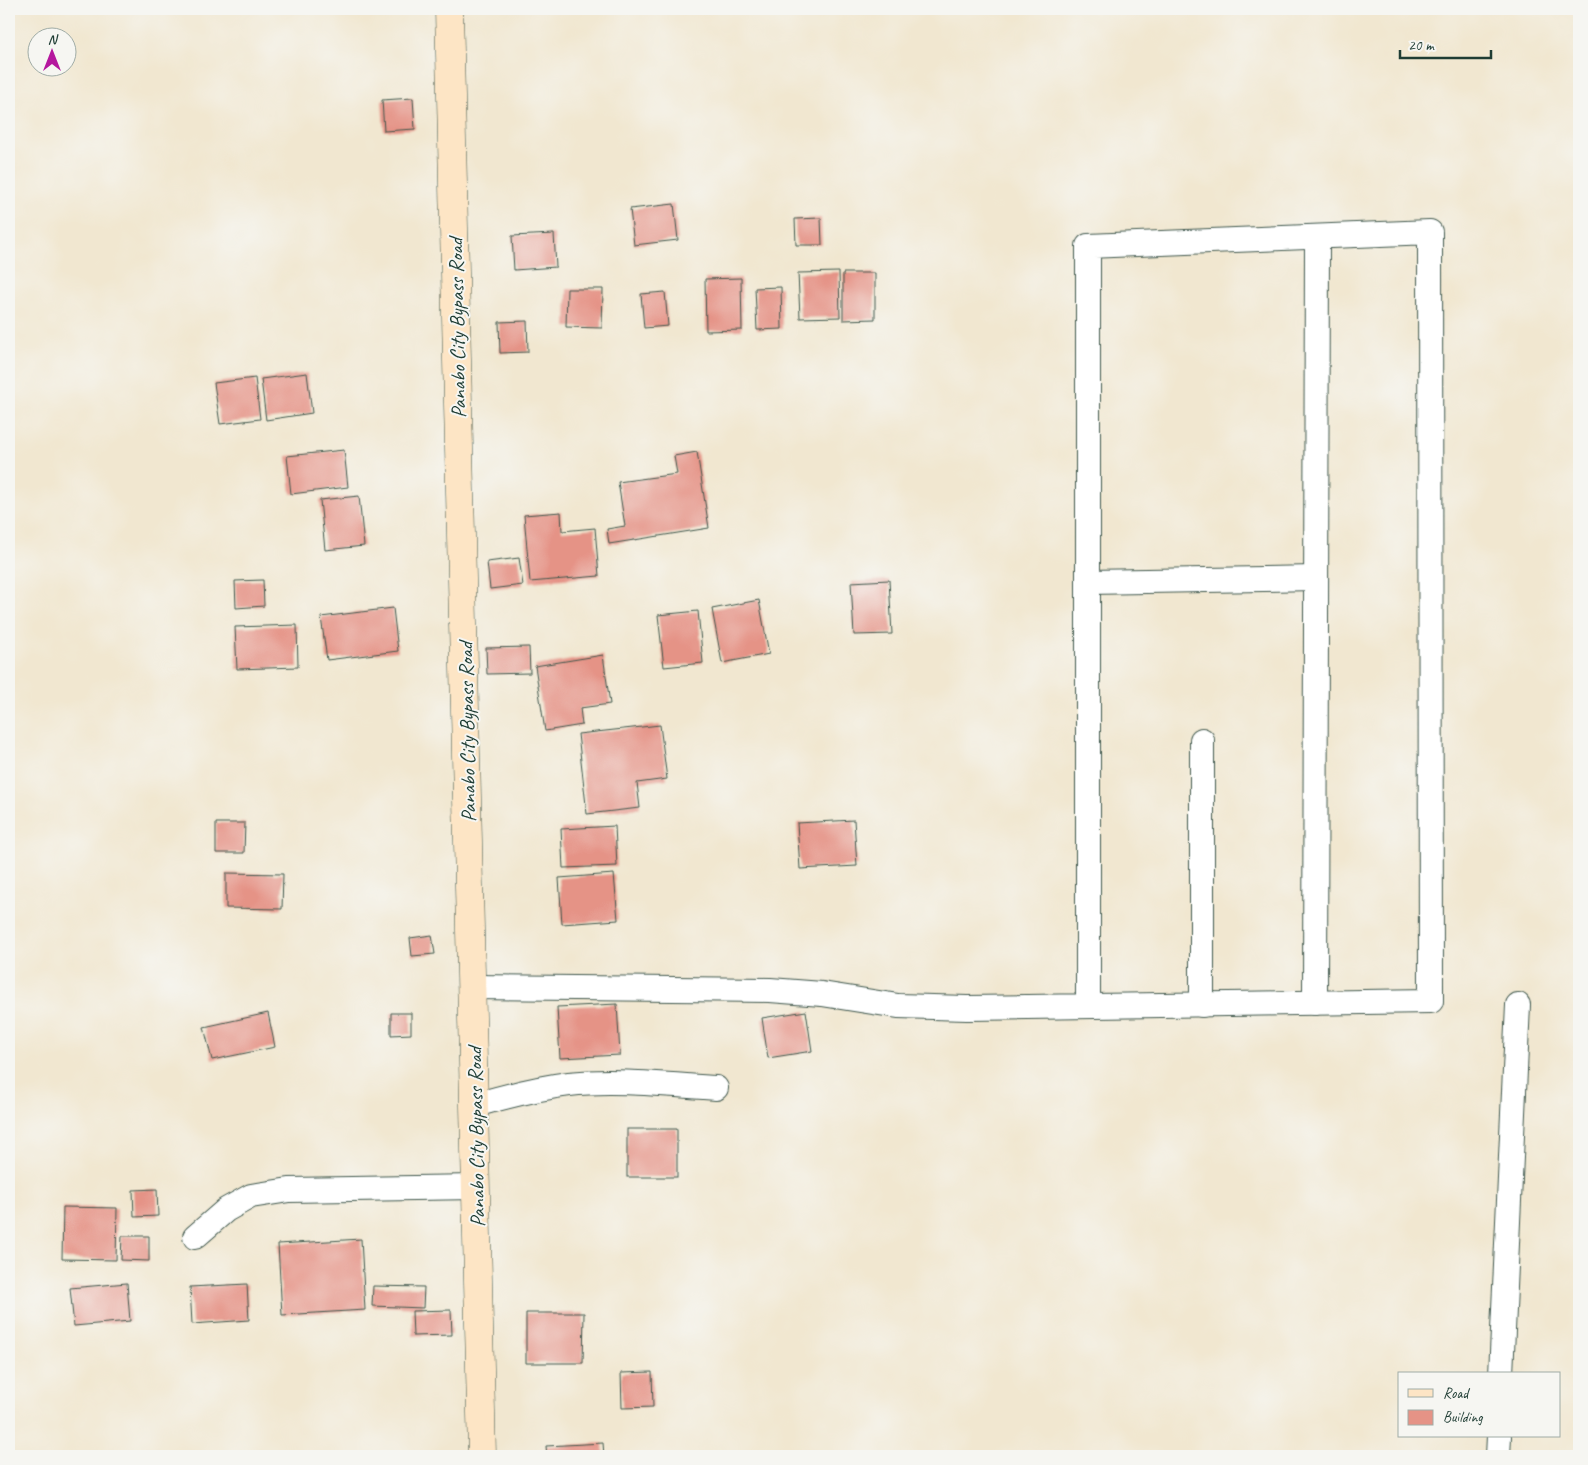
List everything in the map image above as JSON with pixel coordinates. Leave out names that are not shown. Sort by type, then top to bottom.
[{"type":"main road","name":"Panabo City Bypass Road","points":[[449,9],[473,987],[482,1456]]},
{"type":"street","points":[[473,987],[770,990],[822,994],[898,1006],[967,1008],[1431,1001],[1430,232],[1088,246],[1088,1006]]},
{"type":"street","points":[[1315,1003],[1317,237]]},
{"type":"street","points":[[1088,582],[1316,578]]},
{"type":"street","points":[[1202,740],[1202,1005]]},
{"type":"street","points":[[1500,1372],[1518,1005]]},
{"type":"street","points":[[475,1105],[528,1090],[571,1084],[640,1084],[716,1088]]},
{"type":"street","points":[[194,1237],[226,1210],[251,1196],[289,1190],[477,1187]]},
{"type":"street","points":[[1498,1456],[1499,1438]]},
{"type":"building","points":[[413,98],[415,129],[384,131],[382,100]]},
{"type":"building","points":[[674,204],[678,240],[634,245],[630,209]]},
{"type":"building","points":[[821,218],[822,245],[796,245],[795,219]]},
{"type":"building","points":[[554,234],[556,267],[514,270],[512,236]]},
{"type":"building","points":[[839,272],[840,317],[800,318],[798,273]]},
{"type":"building","points":[[843,273],[875,273],[875,319],[843,320]]},
{"type":"building","points":[[741,278],[742,330],[706,331],[705,279]]},
{"type":"building","points":[[781,287],[782,329],[757,330],[755,288]]},
{"type":"building","points":[[567,289],[603,289],[602,328],[566,327]]},
{"type":"building","points":[[665,292],[668,326],[644,328],[641,294]]},
{"type":"building","points":[[527,321],[528,352],[500,353],[499,322]]},
{"type":"building","points":[[307,373],[312,413],[266,420],[261,379]]},
{"type":"building","points":[[255,378],[260,419],[220,424],[214,383]]},
{"type":"building","points":[[344,450],[348,487],[291,494],[287,456]]},
{"type":"building","points":[[697,452],[709,528],[609,544],[607,529],[625,526],[618,482],[677,474],[674,456]]},
{"type":"building","points":[[359,496],[364,546],[325,550],[320,500]]},
{"type":"building","points":[[561,512],[562,531],[595,528],[599,576],[530,582],[524,515]]},
{"type":"building","points":[[519,558],[523,585],[490,589],[487,562]]},
{"type":"building","points":[[263,580],[264,606],[236,608],[235,581]]},
{"type":"building","points":[[889,580],[892,634],[854,635],[851,582]]},
{"type":"building","points":[[759,600],[769,654],[722,663],[712,609]]},
{"type":"building","points":[[393,608],[398,651],[327,660],[321,617]]},
{"type":"building","points":[[698,611],[703,663],[664,667],[658,615]]},
{"type":"building","points":[[297,625],[298,667],[237,669],[235,627]]},
{"type":"building","points":[[529,647],[530,673],[487,674],[486,648]]},
{"type":"building","points":[[603,655],[610,704],[580,708],[582,725],[545,731],[535,666]]},
{"type":"building","points":[[660,725],[667,779],[637,783],[640,808],[587,814],[578,734]]},
{"type":"building","points":[[854,820],[857,866],[800,869],[797,823]]},
{"type":"building","points":[[216,823],[245,823],[244,853],[216,853]]},
{"type":"building","points":[[615,826],[617,866],[563,868],[561,829]]},
{"type":"building","points":[[226,873],[283,874],[282,909],[226,908]]},
{"type":"building","points":[[614,874],[618,920],[562,924],[559,878]]},
{"type":"building","points":[[432,935],[435,954],[412,956],[410,938]]},
{"type":"building","points":[[617,1004],[620,1055],[560,1058],[557,1007]]},
{"type":"building","points":[[806,1011],[812,1051],[768,1058],[762,1018]]},
{"type":"building","points":[[268,1013],[275,1047],[212,1060],[204,1027]]},
{"type":"building","points":[[391,1013],[411,1013],[411,1034],[391,1035]]},
{"type":"building","points":[[627,1129],[677,1129],[677,1177],[627,1177]]},
{"type":"building","points":[[157,1189],[158,1216],[134,1217],[133,1190]]},
{"type":"building","points":[[63,1207],[117,1208],[116,1260],[62,1259]]},
{"type":"building","points":[[122,1236],[149,1236],[149,1261],[121,1260]]},
{"type":"building","points":[[361,1239],[365,1310],[282,1315],[278,1244]]},
{"type":"building","points":[[127,1283],[130,1321],[74,1326],[70,1288]]},
{"type":"building","points":[[247,1284],[249,1320],[192,1324],[190,1287]]},
{"type":"building","points":[[373,1286],[424,1287],[423,1308],[372,1306]]},
{"type":"building","points":[[451,1310],[452,1335],[413,1336],[412,1311]]},
{"type":"building","points":[[526,1313],[584,1313],[583,1363],[526,1363]]},
{"type":"building","points":[[652,1372],[653,1407],[622,1408],[621,1373]]},
{"type":"building","points":[[603,1443],[604,1456],[547,1456],[546,1446]]}]
